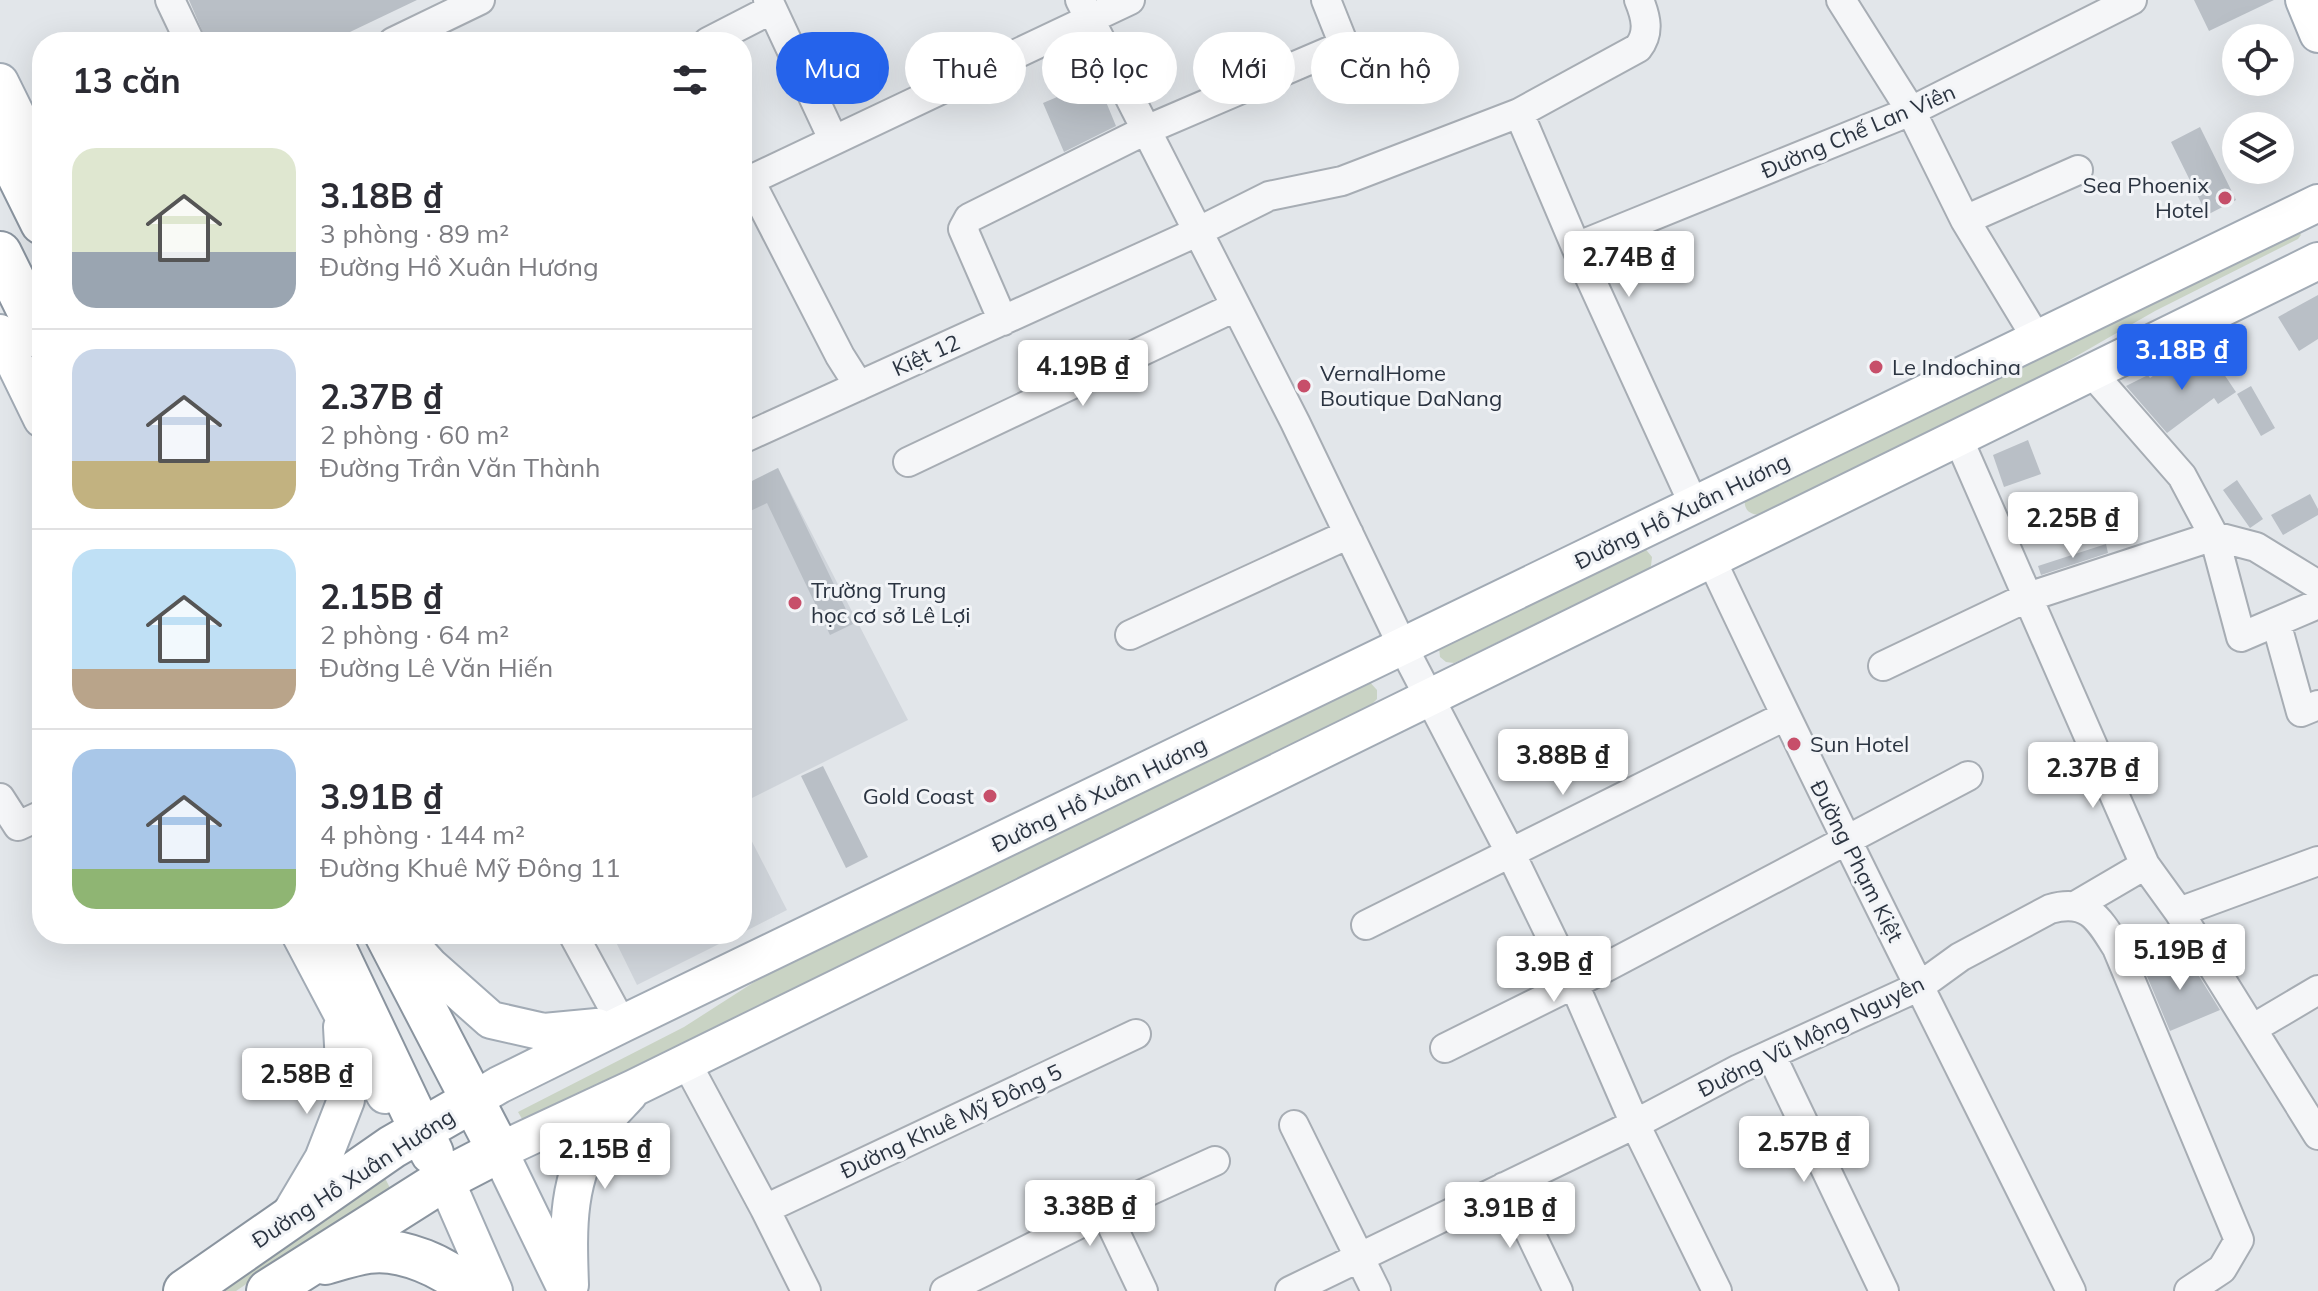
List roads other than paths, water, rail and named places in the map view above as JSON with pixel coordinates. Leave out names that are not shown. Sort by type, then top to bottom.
[{"type":"highway","points":[[0,138],[32,203]]},
{"type":"highway","points":[[0,253],[12,341]]},
{"type":"highway","points":[[333,944],[445,1179]]},
{"type":"highway","points":[[285,1280],[445,1179],[499,1151],[391,944]]},
{"type":"highway","name":"Đường Hồ Xuân Hương","points":[[185,1291],[419,1129],[472,1101]]},
{"type":"highway","points":[[285,1280],[370,1251],[408,1256],[459,1278],[470,1291]]},
{"type":"main road","points":[[2304,0],[2318,34]]},
{"type":"main road","points":[[0,82],[32,147]]},
{"type":"main road","points":[[2307,209],[2318,173]]},
{"type":"main road","name":"Đường Hồ Xuân Hương","points":[[472,1101],[622,1024],[2307,209]]},
{"type":"main road","points":[[568,1291],[499,1151],[634,1088],[2317,262]]},
{"type":"main road","points":[[12,341],[32,393]]},
{"type":"main road","points":[[1691,506],[1713,558]]},
{"type":"main road","points":[[1691,506],[1713,558]]},
{"type":"main road","points":[[305,944],[395,1113],[419,1129]]},
{"type":"main road","points":[[410,944],[491,1020],[544,1032],[622,1024]]},
{"type":"main road","points":[[287,1219],[323,1159],[346,1100],[342,1018]]},
{"type":"main road","points":[[568,1291],[568,1221],[580,1163],[600,1126],[634,1088]]},
{"type":"main road","points":[[445,1179],[494,1291]]},
{"type":"street","points":[[170,0],[185,32]]},
{"type":"street","points":[[407,32],[441,8],[480,0]]},
{"type":"street","points":[[752,179],[1084,10],[1130,0]]},
{"type":"street","points":[[1003,321],[963,229],[964,223],[1146,130],[1344,45],[1326,0]]},
{"type":"street","points":[[1639,0],[1646,28],[1645,39],[1638,48],[1519,113],[1691,506]]},
{"type":"street","name":"Đường Chế Lan Viên","points":[[1576,247],[1911,111],[2132,0]]},
{"type":"street","points":[[1853,3],[1965,220],[2037,339]]},
{"type":"street","points":[[725,32],[770,5],[833,139]]},
{"type":"street","points":[[1084,10],[1403,647],[1510,852],[1574,984],[1635,1124],[1717,1291]]},
{"type":"street","name":"Kiệt 12","points":[[752,434],[1197,232],[1269,196],[1342,181],[1519,113]]},
{"type":"street","points":[[1965,220],[2078,170]]},
{"type":"street","points":[[752,193],[859,386]]},
{"type":"street","points":[[908,462],[1235,307]]},
{"type":"street","points":[[2092,373],[2182,476],[2214,536],[2241,637],[2318,604]]},
{"type":"street","points":[[1958,438],[2145,865],[2179,912],[2318,1135]]},
{"type":"street","points":[[1130,635],[1349,534]]},
{"type":"street","points":[[1883,666],[2028,597],[2214,536],[2256,547],[2318,585]]},
{"type":"street","name":"Đường Phạm Kiệt","points":[[1713,558],[1845,841],[2071,1291]]},
{"type":"street","points":[[2276,622],[2301,712],[2318,705]]},
{"type":"street","points":[[1366,925],[1785,716]]},
{"type":"street","points":[[1445,1048],[1574,984],[1968,776]]},
{"type":"street","points":[[0,798],[18,826],[32,820]]},
{"type":"street","points":[[2179,912],[2318,861]]},
{"type":"street","name":"Đường Vũ Mộng Nguyên","points":[[1290,1291],[1771,1055],[1920,986],[1960,957],[2050,909],[2075,906],[2145,865]]},
{"type":"street","points":[[2075,906],[2090,911],[2101,921],[2117,948],[2239,1240],[2222,1269],[2189,1291]]},
{"type":"street","points":[[578,944],[622,1024]]},
{"type":"street","points":[[2252,1029],[2318,990]]},
{"type":"street","name":"Đường Khuê Mỹ Đông 5","points":[[765,1209],[1136,1034]]},
{"type":"street","points":[[1771,1055],[1884,1291]]},
{"type":"street","points":[[686,1062],[806,1291]]},
{"type":"street","points":[[1294,1125],[1376,1291]]},
{"type":"street","points":[[945,1291],[1105,1211],[1215,1161]]},
{"type":"street","points":[[1504,1187],[1523,1218],[1558,1291]]},
{"type":"street","points":[[1105,1211],[1143,1291]]},
{"type":"place","name":"Sea Phoenix Hotel","points":[[2225,198]]},
{"type":"place","name":"Le Indochina","points":[[1876,367]]},
{"type":"place","name":"VernalHome Boutique DaNang","points":[[1304,386]]},
{"type":"place","name":"Trường Trung học cơ sở Lê Lợi","points":[[795,603]]},
{"type":"place","name":"Sun Hotel","points":[[1794,744]]},
{"type":"place","name":"Gold Coast","points":[[990,796]]}]
